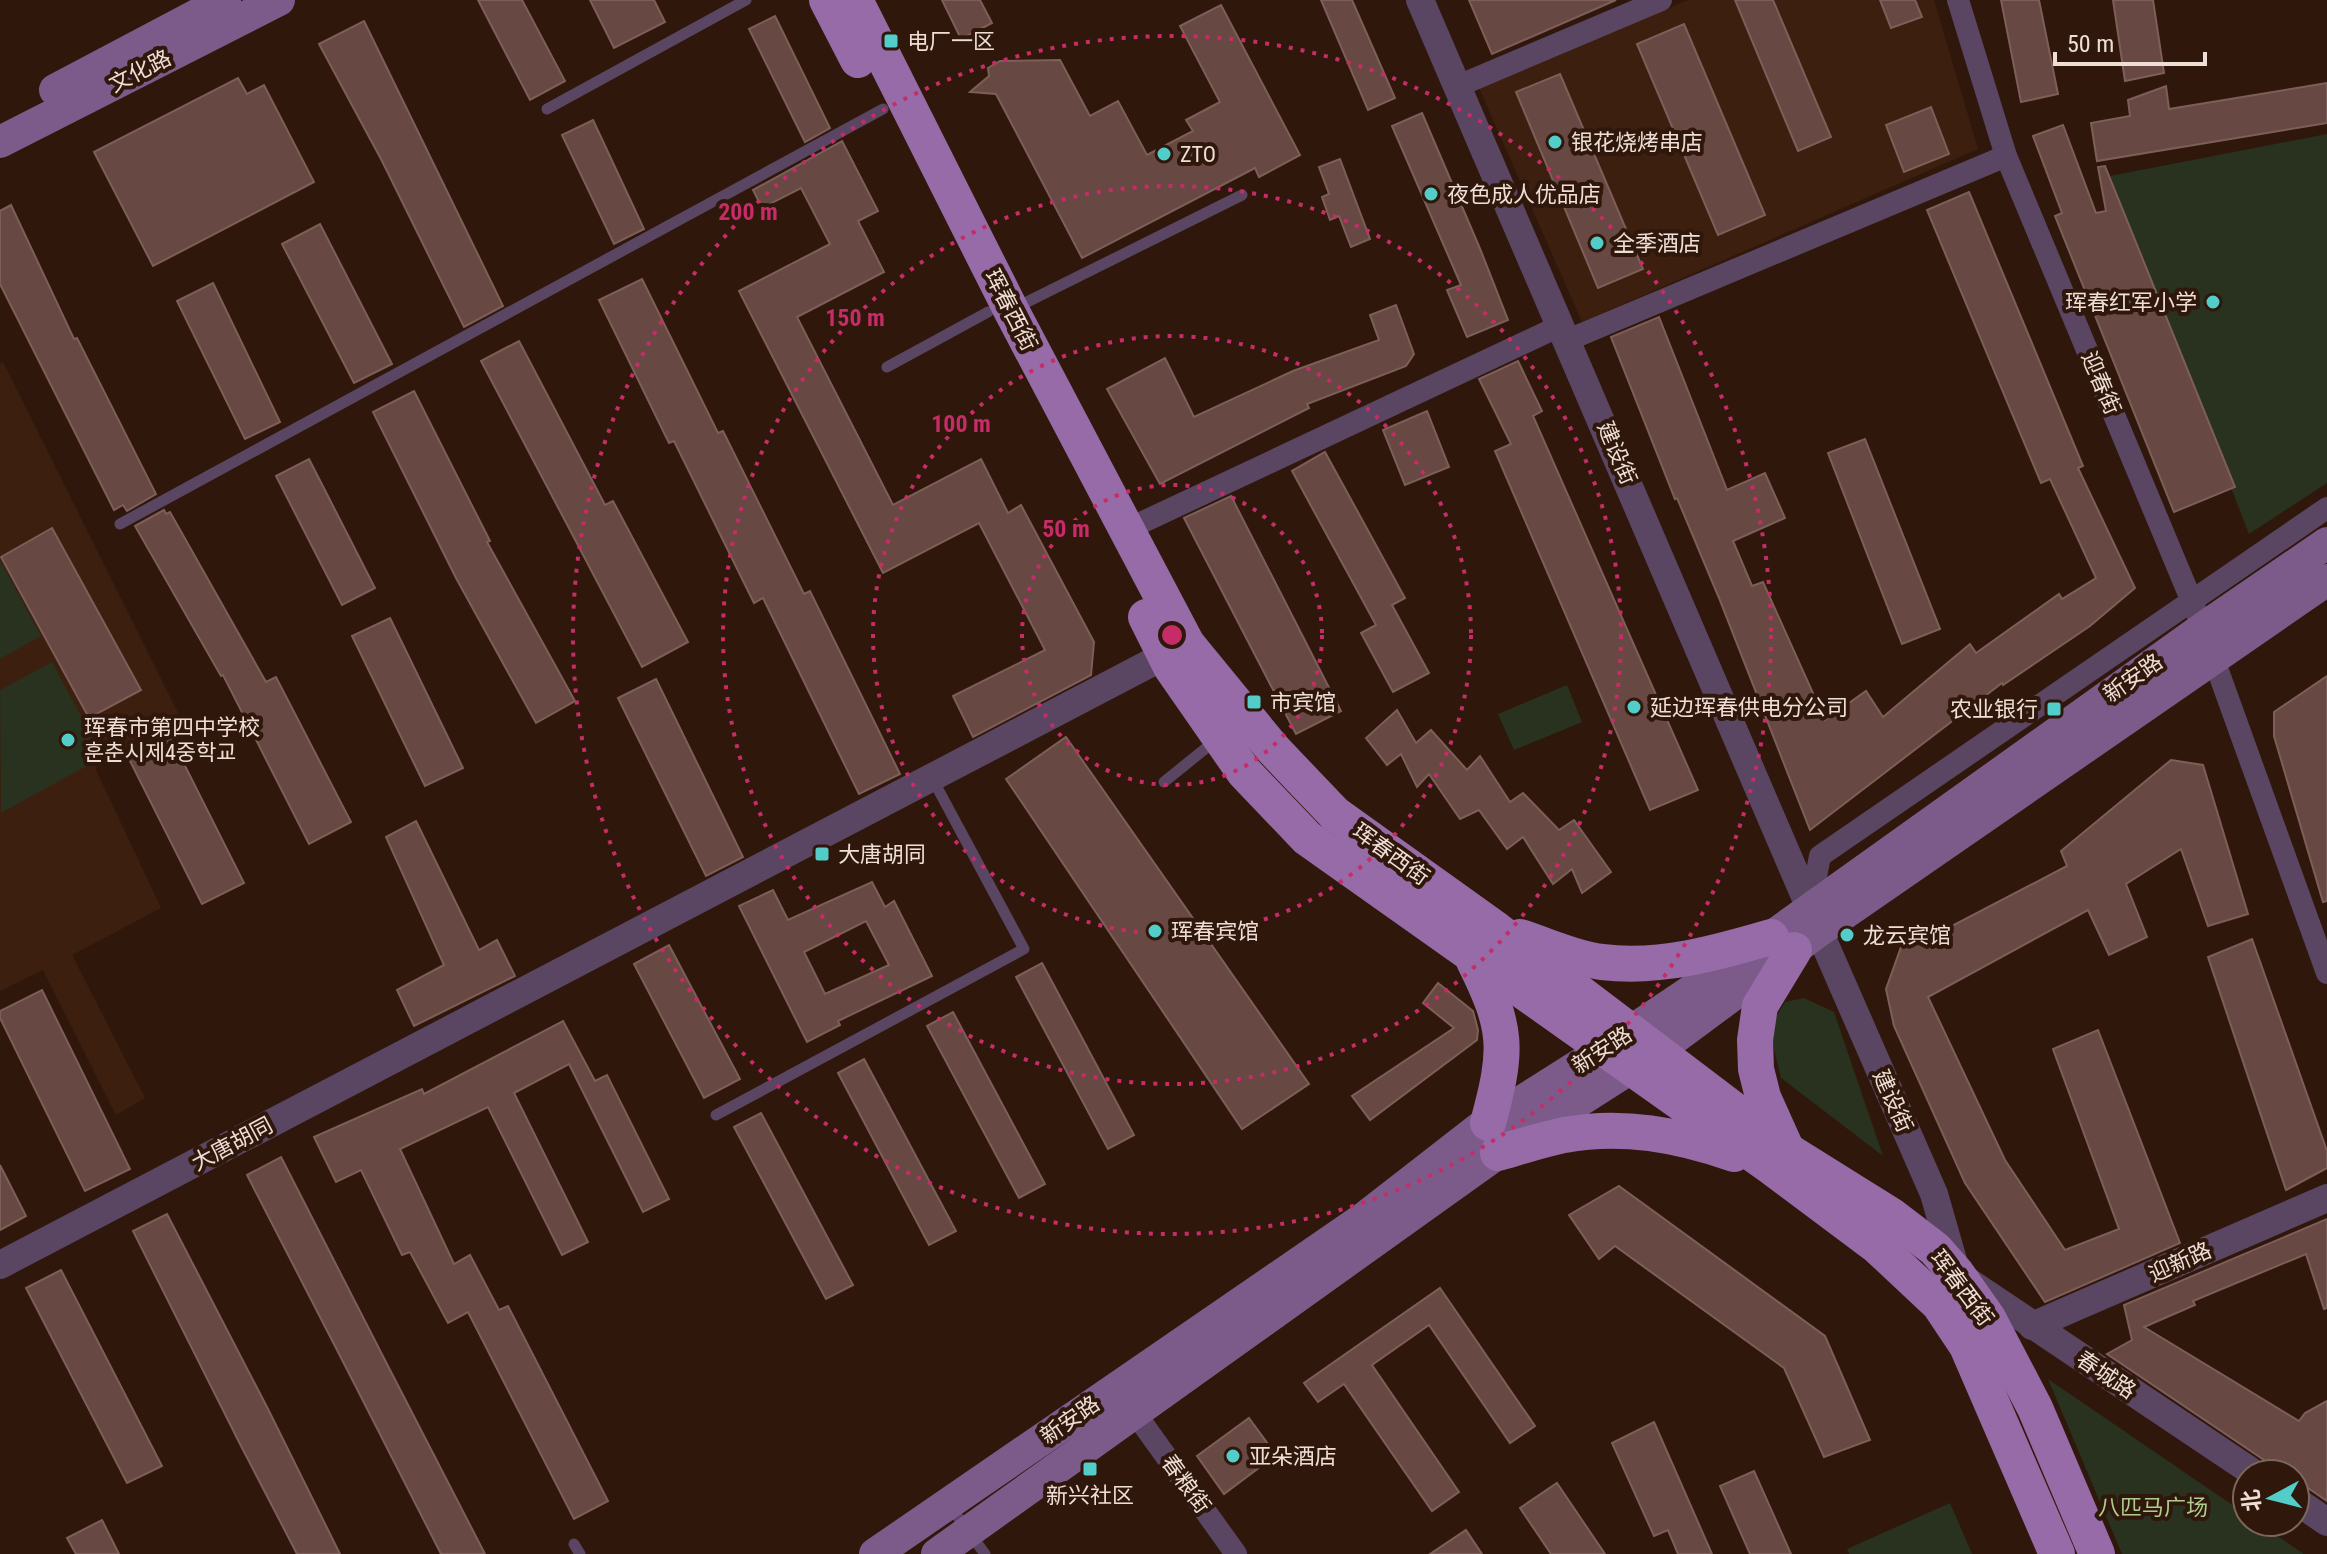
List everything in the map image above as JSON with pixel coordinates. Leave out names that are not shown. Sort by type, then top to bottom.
[{"type":"main road","name":"文化路","points":[[0,118],[225,0]]},
{"type":"main road","name":"文化路","points":[[0,142],[279,0]]},
{"type":"main road","name":"珲春西街","points":[[827,0],[883,109],[1128,529],[1176,650],[1335,814],[1497,930],[1630,1050]]},
{"type":"main road","name":"珲春西街","points":[[855,0],[1000,311],[1220,737],[1244,772],[1307,838],[1471,956],[1630,1050],[1779,1158],[1939,1304],[1967,1346],[2057,1554]]},
{"type":"main road","name":"新安路","points":[[937,1554],[978,1543],[1135,1413],[1372,1227],[1493,1138],[1630,1050],[1798,931],[2203,629],[2327,543]]},
{"type":"main road","name":"新安路","points":[[2203,629],[2327,580]]},
{"type":"main road","points":[[1497,930],[1601,962],[1661,963],[1691,960],[1798,931]]},
{"type":"main road","points":[[1471,956],[1495,1003],[1504,1047],[1493,1138],[1603,1131],[1654,1132],[1779,1158],[1756,1069],[1755,1040],[1760,1006],[1798,931]]},
{"type":"main road","name":"珲春西街","points":[[1779,1158],[1892,1216],[1935,1249],[1957,1274],[1988,1318],[2035,1408],[2097,1554]]},
{"type":"main road","name":"新安路","points":[[875,1554],[1372,1227]]},
{"type":"street","name":"建设街","points":[[1420,0],[1565,332],[1798,931],[1934,1194],[1957,1274]]},
{"type":"street","points":[[1458,86],[1661,0]]},
{"type":"street","name":"迎春街","points":[[1958,0],[2006,156],[2203,629],[2327,973]]},
{"type":"street","points":[[1128,529],[1565,332],[2006,156]]},
{"type":"street","points":[[1798,931],[1820,856],[2203,629],[2327,508]]},
{"type":"street","name":"大唐胡同","points":[[0,1265],[1176,650]]},
{"type":"street","name":"迎新路","points":[[2032,1326],[2327,1198]]},
{"type":"street","name":"春城路","points":[[1957,1274],[2231,1458]]},
{"type":"street","name":"春粮街","points":[[1135,1413],[1236,1554]]},
{"type":"lane","points":[[547,109],[746,0]]},
{"type":"lane","points":[[120,524],[883,109]]},
{"type":"lane","points":[[887,367],[1242,195]]},
{"type":"lane","points":[[1164,782],[1220,737]]},
{"type":"lane","points":[[716,1115],[1024,949],[932,778]]},
{"type":"lane","points":[[949,1504],[978,1543]]},
{"type":"shaded area","points":[[1688,0],[1934,0],[1978,149],[1582,322],[1479,88]]},
{"type":"shaded area","name":"珲春市第四中学校 훈춘시제4중학교","points":[[3,362],[178,713],[95,768],[161,908],[72,955],[145,1098],[116,1115],[43,970],[0,991],[0,364]]},
{"type":"green space","points":[[2327,134],[2327,483],[2249,534],[2110,176]]},
{"type":"green space","points":[[0,560],[41,636],[0,659]]},
{"type":"green space","points":[[52,662],[103,757],[1,813],[0,690]]},
{"type":"green space","points":[[1567,685],[1582,722],[1514,750],[1498,714]]},
{"type":"green space","points":[[1804,998],[1834,1012],[1883,1156],[1781,1078],[1769,1028],[1785,1002]]},
{"type":"green space","name":"八匹马广场","points":[[2048,1379],[2231,1504],[2231,1538],[2280,1538],[2304,1554],[2122,1554]]},
{"type":"green space","points":[[1950,1503],[1972,1554],[1849,1554],[1847,1549]]},
{"type":"building","points":[[478,0],[522,0],[565,81],[530,100]]},
{"type":"building","points":[[590,0],[654,0],[665,22],[614,48]]},
{"type":"building","points":[[942,0],[980,0],[992,23],[961,39]]},
{"type":"building","points":[[1321,0],[1352,0],[1395,98],[1368,110]]},
{"type":"building","points":[[1469,0],[1616,0],[1492,54]]},
{"type":"building","points":[[1735,0],[1773,0],[1831,137],[1798,151]]},
{"type":"building","points":[[1880,0],[1915,0],[1922,17],[1891,28]]},
{"type":"building","points":[[2001,0],[2039,0],[2058,94],[2021,102]]},
{"type":"building","points":[[2113,0],[2153,0],[2164,73],[2125,81]]},
{"type":"building","points":[[1221,5],[1300,155],[1259,177],[1255,168],[1082,258],[996,94],[970,92],[989,76],[988,68],[1000,61],[1060,60],[1090,116],[1118,101],[1147,155],[1193,131],[1186,120],[1220,102],[1180,26]]},
{"type":"building","points":[[775,16],[830,128],[805,142],[749,29]]},
{"type":"building","points":[[364,21],[503,306],[464,327],[382,161],[319,44]]},
{"type":"building","points":[[1684,24],[1765,215],[1718,235],[1637,44]]},
{"type":"building","points":[[1560,74],[1643,269],[1598,288],[1516,92]]},
{"type":"building","points":[[238,78],[247,94],[264,85],[314,182],[153,266],[94,152]]},
{"type":"building","points":[[2327,83],[2327,123],[2097,161],[2091,123],[2130,116],[2128,100],[2166,86],[2169,109]]},
{"type":"building","points":[[1931,107],[1949,154],[1904,172],[1886,125]]},
{"type":"building","points":[[1422,113],[1508,320],[1467,337],[1447,290],[1461,285],[1392,126]]},
{"type":"building","points":[[593,120],[644,229],[614,244],[562,135]]},
{"type":"building","points":[[2063,125],[2096,213],[2106,211],[2098,167],[2105,166],[2235,487],[2174,512],[2055,216],[2062,213],[2033,136]]},
{"type":"building","points":[[842,141],[878,211],[858,221],[884,272],[797,317],[893,505],[981,459],[1008,513],[1021,505],[1094,642],[1091,675],[973,737],[953,696],[1045,650],[979,523],[883,573],[739,291],[830,244],[801,188],[762,208],[753,190]]},
{"type":"building","points":[[1340,159],[1370,239],[1351,247],[1339,216],[1330,220],[1322,197],[1329,194],[1319,167]]},
{"type":"building","points":[[1969,192],[2083,466],[2078,468],[2135,588],[2090,626],[2002,683],[1810,830],[1719,598],[1675,499],[1611,337],[1659,317],[1727,490],[1765,473],[1785,518],[1733,541],[1752,586],[1763,582],[1825,720],[1866,691],[1883,717],[1970,644],[1976,653],[2059,594],[2062,599],[2096,578],[2050,479],[2041,483],[1927,210]]},
{"type":"building","points":[[11,205],[74,339],[77,338],[156,494],[127,511],[123,505],[114,510],[0,284],[0,211]]},
{"type":"building","points":[[320,224],[392,364],[354,383],[282,244]]},
{"type":"building","points":[[642,279],[718,433],[723,431],[804,594],[810,591],[900,774],[859,794],[763,598],[754,603],[674,441],[669,443],[599,300]]},
{"type":"building","points":[[213,283],[280,422],[245,439],[177,301]]},
{"type":"building","points":[[1396,305],[1414,354],[1406,366],[1307,404],[1309,408],[1160,484],[1107,389],[1165,358],[1194,417],[1293,371],[1379,340],[1370,315]]},
{"type":"building","points":[[519,341],[605,505],[613,501],[688,642],[642,667],[481,361]]},
{"type":"building","points":[[1518,361],[1542,411],[1533,416],[1698,790],[1650,810],[1495,451],[1511,444],[1479,379]]},
{"type":"building","points":[[414,391],[490,541],[487,542],[575,701],[536,723],[456,578],[373,412]]},
{"type":"building","points":[[1427,411],[1449,467],[1405,485],[1383,430]]},
{"type":"building","points":[[1865,439],[1940,629],[1902,644],[1828,453]]},
{"type":"building","points":[[1325,452],[1405,598],[1392,605],[1429,673],[1393,692],[1361,633],[1376,625],[1292,471]]},
{"type":"building","points":[[309,459],[375,588],[342,605],[276,476]]},
{"type":"building","points":[[1231,496],[1341,711],[1296,734],[1184,518]]},
{"type":"building","points":[[164,510],[166,514],[170,512],[266,682],[276,677],[351,822],[309,844],[223,675],[135,526]]},
{"type":"building","points":[[52,528],[141,690],[89,718],[1,557]]},
{"type":"building","points":[[390,618],[463,768],[425,786],[352,636]]},
{"type":"building","points":[[2327,676],[2327,901],[2323,902],[2274,736],[2274,712]]},
{"type":"building","points":[[656,679],[743,857],[706,876],[618,698]]},
{"type":"building","points":[[1397,710],[1416,743],[1431,730],[1467,770],[1480,756],[1510,802],[1523,793],[1559,830],[1574,820],[1611,872],[1582,893],[1572,869],[1553,884],[1523,837],[1507,849],[1479,810],[1460,819],[1429,774],[1417,787],[1401,754],[1387,765],[1366,738]]},
{"type":"building","points":[[168,732],[244,883],[202,904],[126,753]]},
{"type":"building","name":"珲春宾馆","points":[[1066,737],[1309,1084],[1242,1129],[1006,779]]},
{"type":"building","points":[[2171,760],[2203,765],[2248,914],[2208,926],[2181,849],[2126,884],[2147,937],[2109,955],[2088,910],[1928,997],[2005,1160],[2065,1250],[2119,1229],[2053,1049],[2098,1030],[2180,1243],[2045,1302],[1965,1183],[1894,1026],[1886,989],[1901,947],[1929,938],[2067,866],[2061,851]]},
{"type":"building","points":[[416,821],[479,950],[497,940],[515,976],[414,1026],[397,990],[444,965],[386,837]]},
{"type":"building","points":[[872,882],[885,907],[894,901],[932,976],[838,1021],[840,1025],[807,1042],[739,906],[773,890],[788,920]],"holes":[[[866,921],[889,965],[825,994],[804,952]]]},
{"type":"building","points":[[2252,939],[2327,1151],[2327,1168],[2286,1190],[2208,957]]},
{"type":"building","points":[[669,945],[740,1079],[704,1098],[634,964]]},
{"type":"building","points":[[1042,963],[1134,1135],[1108,1149],[1016,977]]},
{"type":"building","points":[[1438,983],[1473,1011],[1477,1040],[1370,1120],[1352,1096],[1454,1028],[1423,1003]]},
{"type":"building","points":[[42,990],[130,1169],[85,1191],[0,1018],[0,1011]]},
{"type":"building","points":[[953,1012],[1045,1184],[1019,1198],[927,1026]]},
{"type":"building","points":[[563,1021],[595,1081],[607,1075],[669,1199],[643,1212],[569,1064],[514,1093],[588,1242],[562,1255],[488,1107],[400,1149],[454,1264],[470,1255],[499,1310],[508,1306],[608,1501],[574,1519],[468,1312],[448,1323],[410,1252],[402,1255],[361,1170],[336,1182],[314,1137],[422,1089],[424,1094]]},
{"type":"building","points":[[864,1059],[956,1231],[929,1245],[838,1073]]},
{"type":"building","points":[[761,1113],[853,1285],[826,1299],[734,1127]]},
{"type":"building","points":[[281,1157],[485,1554],[441,1554],[247,1175]]},
{"type":"building","points":[[0,1165],[26,1216],[0,1230]]},
{"type":"building","points":[[1619,1186],[1825,1336],[1870,1440],[1824,1457],[1784,1368],[1615,1246],[1599,1259],[1569,1215]]},
{"type":"building","points":[[167,1214],[340,1554],[297,1554],[240,1444],[133,1231]]},
{"type":"building","points":[[2327,1219],[2327,1308],[2324,1309],[2306,1254],[2193,1301],[2195,1305],[2144,1327],[2299,1421],[2305,1413],[2327,1401],[2327,1501],[2311,1490],[2311,1458],[2261,1458],[2107,1354],[2132,1340],[2124,1305]]},
{"type":"building","points":[[61,1270],[162,1466],[127,1483],[26,1288]]},
{"type":"building","points":[[1440,1288],[1535,1426],[1510,1443],[1429,1325],[1372,1365],[1459,1492],[1432,1511],[1344,1384],[1318,1402],[1304,1383]]},
{"type":"building","points":[[1249,1418],[1276,1455],[1224,1494],[1197,1456]]},
{"type":"building","points":[[1654,1422],[1712,1554],[1678,1554],[1668,1530],[1654,1536],[1612,1443]]},
{"type":"building","points":[[1754,1471],[1791,1554],[1750,1554],[1720,1486]]},
{"type":"building","points":[[1557,1483],[1605,1554],[1551,1554],[1520,1508]]},
{"type":"building","points":[[102,1520],[119,1554],[76,1554],[67,1538]]},
{"type":"building","points":[[1466,1530],[1482,1554],[1430,1554]]},
{"type":"place","name":"电厂一区","points":[[891,41]]},
{"type":"place","name":"银花烧烤串店","points":[[1555,142]]},
{"type":"place","name":"ZTO","points":[[1164,154]]},
{"type":"place","name":"夜色成人优品店","points":[[1431,194]]},
{"type":"place","name":"全季酒店","points":[[1597,243]]},
{"type":"place","name":"珲春红军小学","points":[[2213,302]]},
{"type":"place","name":"市宾馆","points":[[1254,702]]},
{"type":"place","name":"延边珲春供电分公司","points":[[1634,707]]},
{"type":"place","name":"农业银行","points":[[2054,709]]},
{"type":"place","name":"珲春市第四中学校 훈춘시제4중학교","points":[[68,740]]},
{"type":"place","name":"大唐胡同","points":[[822,854]]},
{"type":"place","name":"珲春宾馆","points":[[1155,931]]},
{"type":"place","name":"龙云宾馆","points":[[1847,935]]},
{"type":"place","name":"亚朵酒店","points":[[1233,1456]]},
{"type":"place","name":"新兴社区","points":[[1090,1469]]}]
